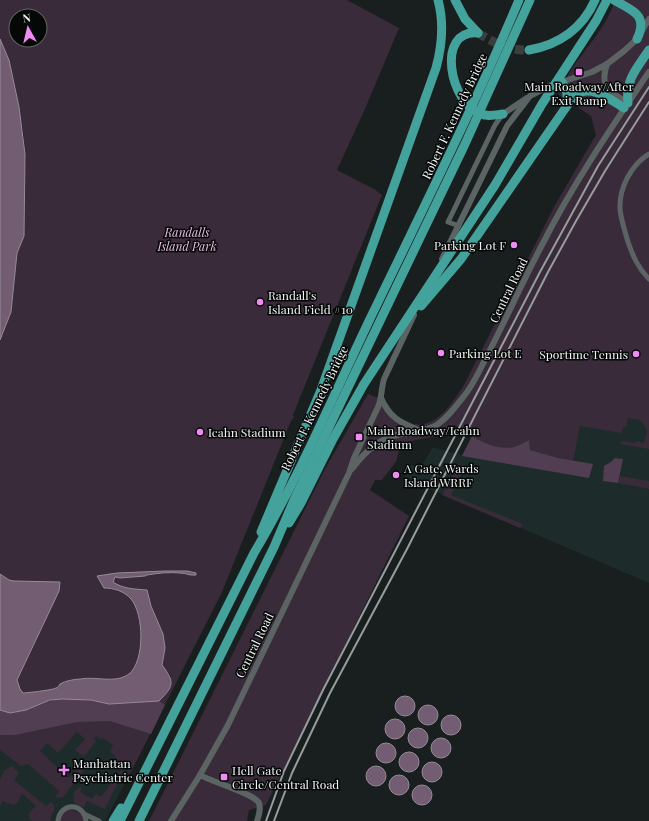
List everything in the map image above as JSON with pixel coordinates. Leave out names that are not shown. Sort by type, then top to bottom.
[{"type":"highway","points":[[254,553],[266,518],[286,475],[321,390],[436,68],[442,34],[438,0]]},
{"type":"highway","points":[[455,0],[465,19],[478,33],[470,33],[458,38],[454,49],[451,67],[453,78],[460,96],[467,106],[478,114],[487,116],[503,114]]},
{"type":"highway","name":"Robert F. Kennedy Bridge","points":[[120,821],[320,424],[473,104],[519,0]]},
{"type":"highway","name":"Robert F. Kennedy Bridge","points":[[139,821],[274,547],[294,500],[476,122],[530,0]]},
{"type":"highway","points":[[529,50],[552,44],[570,34],[584,20],[595,0]]},
{"type":"highway","points":[[274,547],[301,503],[353,403],[495,185],[542,104],[596,21],[606,0]]},
{"type":"highway","points":[[614,0],[633,9],[641,17],[642,27],[637,39]]},
{"type":"highway","points":[[396,336],[461,259],[567,105],[578,93],[590,91],[602,94],[626,106],[628,84],[649,50]]},
{"type":"highway","points":[[562,82],[567,93],[567,105]]},
{"type":"highway","points":[[113,821],[140,780]]},
{"type":"street","name":"Central Road","points":[[459,226],[448,222],[495,125],[503,114],[530,96],[549,86],[592,72],[607,64],[637,39],[649,19]]},
{"type":"street","points":[[607,64],[603,77],[605,86],[626,106]]},
{"type":"street","name":"Central Road","points":[[349,473],[360,458],[374,445],[395,435],[422,431],[430,428],[442,421],[466,394],[505,321],[550,230],[593,156],[649,72]]},
{"type":"street","name":"Central Road","points":[[171,821],[200,775],[238,704],[349,473],[354,458],[381,398],[384,379],[406,330],[459,226],[507,126],[530,96]]},
{"type":"street","points":[[649,154],[640,161],[633,170],[625,184],[620,203],[622,222],[632,255],[638,266],[649,279]]},
{"type":"street","points":[[381,398],[388,411],[396,419],[422,431]]},
{"type":"street","points":[[200,775],[256,799],[260,806],[257,821]]},
{"type":"street","points":[[58,821],[59,815],[62,811],[70,807],[79,808],[84,814],[86,821]]},
{"type":"street","points":[[84,814],[99,821]]},
{"type":"shaded area","points":[[0,39],[9,60],[19,107],[25,154],[24,236],[17,253],[11,312],[0,340]]},
{"type":"shaded area","points":[[593,401],[649,415],[649,583],[404,478],[410,466],[417,466],[424,462],[433,447],[462,455],[472,436],[481,442]]},
{"type":"shaded area","points":[[472,436],[487,444],[503,448],[516,446],[529,440],[530,450],[558,458],[593,464],[589,478],[462,456]]},
{"type":"shaded area","points":[[615,458],[623,459],[618,483],[603,481],[604,466]]},
{"type":"shaded area","points":[[187,571],[196,573],[196,575],[164,573],[145,576],[115,577],[113,582],[125,587],[147,590],[151,606],[163,634],[165,648],[162,665],[171,680],[170,688],[159,701],[109,704],[91,700],[62,699],[50,700],[26,710],[10,713],[0,710],[0,574],[9,580],[14,581],[60,582],[59,591],[17,680],[23,693],[54,689],[67,681],[87,678],[118,679],[129,674],[134,668],[138,659],[140,649],[141,637],[138,615],[135,606],[128,596],[119,590],[104,588],[97,576],[117,573]]},
{"type":"shaded area","points":[[401,696],[409,696],[415,702],[415,710],[409,716],[401,716],[395,710],[395,702]]},
{"type":"shaded area","points":[[53,700],[91,700],[109,704],[159,701],[165,705],[151,734],[110,721],[77,722],[15,735],[0,735],[0,710],[9,712],[24,711]]},
{"type":"shaded area","points":[[428,705],[435,708],[438,715],[435,722],[428,725],[421,722],[418,715],[421,708]]},
{"type":"shaded area","points":[[451,715],[458,718],[461,725],[458,732],[451,735],[444,732],[441,725],[444,718]]},
{"type":"shaded area","points":[[395,719],[402,722],[405,729],[402,736],[395,739],[388,736],[385,729],[388,722]]},
{"type":"shaded area","name":"Manhattan Psychiatric Center","points":[[55,726],[110,731],[130,774],[105,821],[0,821],[0,735]]},
{"type":"shaded area","points":[[414,728],[422,728],[428,734],[428,742],[422,748],[414,748],[408,742],[408,734]]},
{"type":"shaded area","points":[[437,738],[445,738],[451,744],[451,752],[445,758],[437,758],[431,752],[431,744]]},
{"type":"shaded area","points":[[386,743],[393,746],[396,753],[393,760],[386,763],[379,760],[376,753],[379,746]]},
{"type":"shaded area","points":[[409,752],[416,755],[419,762],[416,769],[409,772],[402,769],[399,762],[402,755]]},
{"type":"shaded area","points":[[428,762],[436,762],[442,768],[442,776],[436,782],[428,782],[422,776],[422,768]]},
{"type":"shaded area","points":[[376,766],[383,769],[386,776],[383,783],[376,786],[369,783],[366,776],[369,769]]},
{"type":"shaded area","points":[[399,775],[406,778],[409,785],[406,792],[399,795],[392,792],[389,785],[392,778]]},
{"type":"shaded area","points":[[418,785],[426,785],[432,791],[432,799],[426,805],[418,805],[412,799],[412,791]]},
{"type":"green space","name":"Randalls Island Park","points":[[0,0],[347,0],[399,28],[365,109],[337,170],[374,189],[382,195],[293,415],[294,417],[291,421],[222,592],[130,774],[126,766],[105,809],[87,801],[84,807],[81,807],[74,802],[73,797],[75,791],[81,787],[80,792],[92,799],[96,794],[101,797],[121,770],[116,766],[116,757],[110,751],[113,745],[103,738],[101,740],[96,736],[94,739],[96,741],[84,757],[75,750],[85,739],[77,732],[58,753],[47,743],[40,751],[69,778],[79,764],[85,769],[63,797],[60,798],[55,797],[59,791],[28,764],[21,766],[0,750],[0,710],[11,713],[26,710],[50,700],[62,699],[91,700],[109,704],[159,701],[171,676],[162,665],[165,648],[163,634],[151,606],[147,590],[125,587],[113,582],[115,577],[145,576],[117,573],[104,588],[119,590],[131,599],[138,615],[140,626],[141,637],[138,659],[134,668],[129,674],[118,679],[87,678],[67,681],[54,689],[23,693],[20,690],[17,680],[36,641],[60,582],[14,581],[9,580],[0,574],[0,340],[11,312],[17,253],[24,236],[25,154],[23,130],[9,60],[0,39]]},
{"type":"green space","points":[[615,0],[649,0],[649,449],[620,444],[621,441],[635,443],[636,441],[644,443],[647,430],[640,420],[628,418],[626,427],[623,427],[622,433],[580,426],[573,461],[548,456],[530,450],[529,440],[514,447],[506,448],[490,445],[476,439],[455,425],[432,437],[401,443],[396,462],[382,480],[375,480],[370,490],[409,516],[266,805],[249,810],[247,821],[149,821],[325,469],[368,394],[386,402],[393,414],[404,420],[414,424],[423,424],[432,421],[448,408],[465,383],[555,205],[596,135],[591,116],[558,94],[568,75],[607,19]]},
{"type":"green space","points":[[462,464],[466,465],[451,495],[523,524],[520,528],[442,495],[455,472],[458,472]]},
{"type":"green space","points":[[620,476],[649,481],[649,489],[618,483]]},
{"type":"green space","points":[[12,766],[19,773],[14,780],[46,806],[51,802],[54,805],[51,821],[33,821],[29,819],[30,812],[36,806],[22,793],[17,803],[14,805],[2,801],[0,806],[0,780],[4,771]]},
{"type":"green space","points":[[69,809],[82,814],[84,821],[60,821],[63,813]]},
{"type":"tunnel","points":[[478,33],[502,46],[529,50]]},
{"type":"railway","points":[[266,821],[284,771],[323,690],[540,272],[598,166],[649,87]]},
{"type":"railway","points":[[274,821],[292,773],[330,693],[407,549],[548,272],[605,171],[649,102]]},
{"type":"place","name":"Main Roadway/After Exit Ramp","points":[[579,72]]},
{"type":"place","name":"Parking Lot F","points":[[514,245]]},
{"type":"place","name":"Randall's Island Field #10","points":[[260,302]]},
{"type":"place","name":"Parking Lot E","points":[[441,353]]},
{"type":"place","name":"Sportime Tennis","points":[[636,354]]},
{"type":"place","name":"Icahn Stadium","points":[[200,432]]},
{"type":"place","name":"Main Roadway/Icahn Stadium","points":[[359,437]]},
{"type":"place","name":"A Gate, Wards Island WRRF","points":[[396,475]]},
{"type":"place","name":"Manhattan Psychiatric Center","points":[[64,770]]},
{"type":"place","name":"Hell Gate Circle/Central Road","points":[[224,777]]}]
